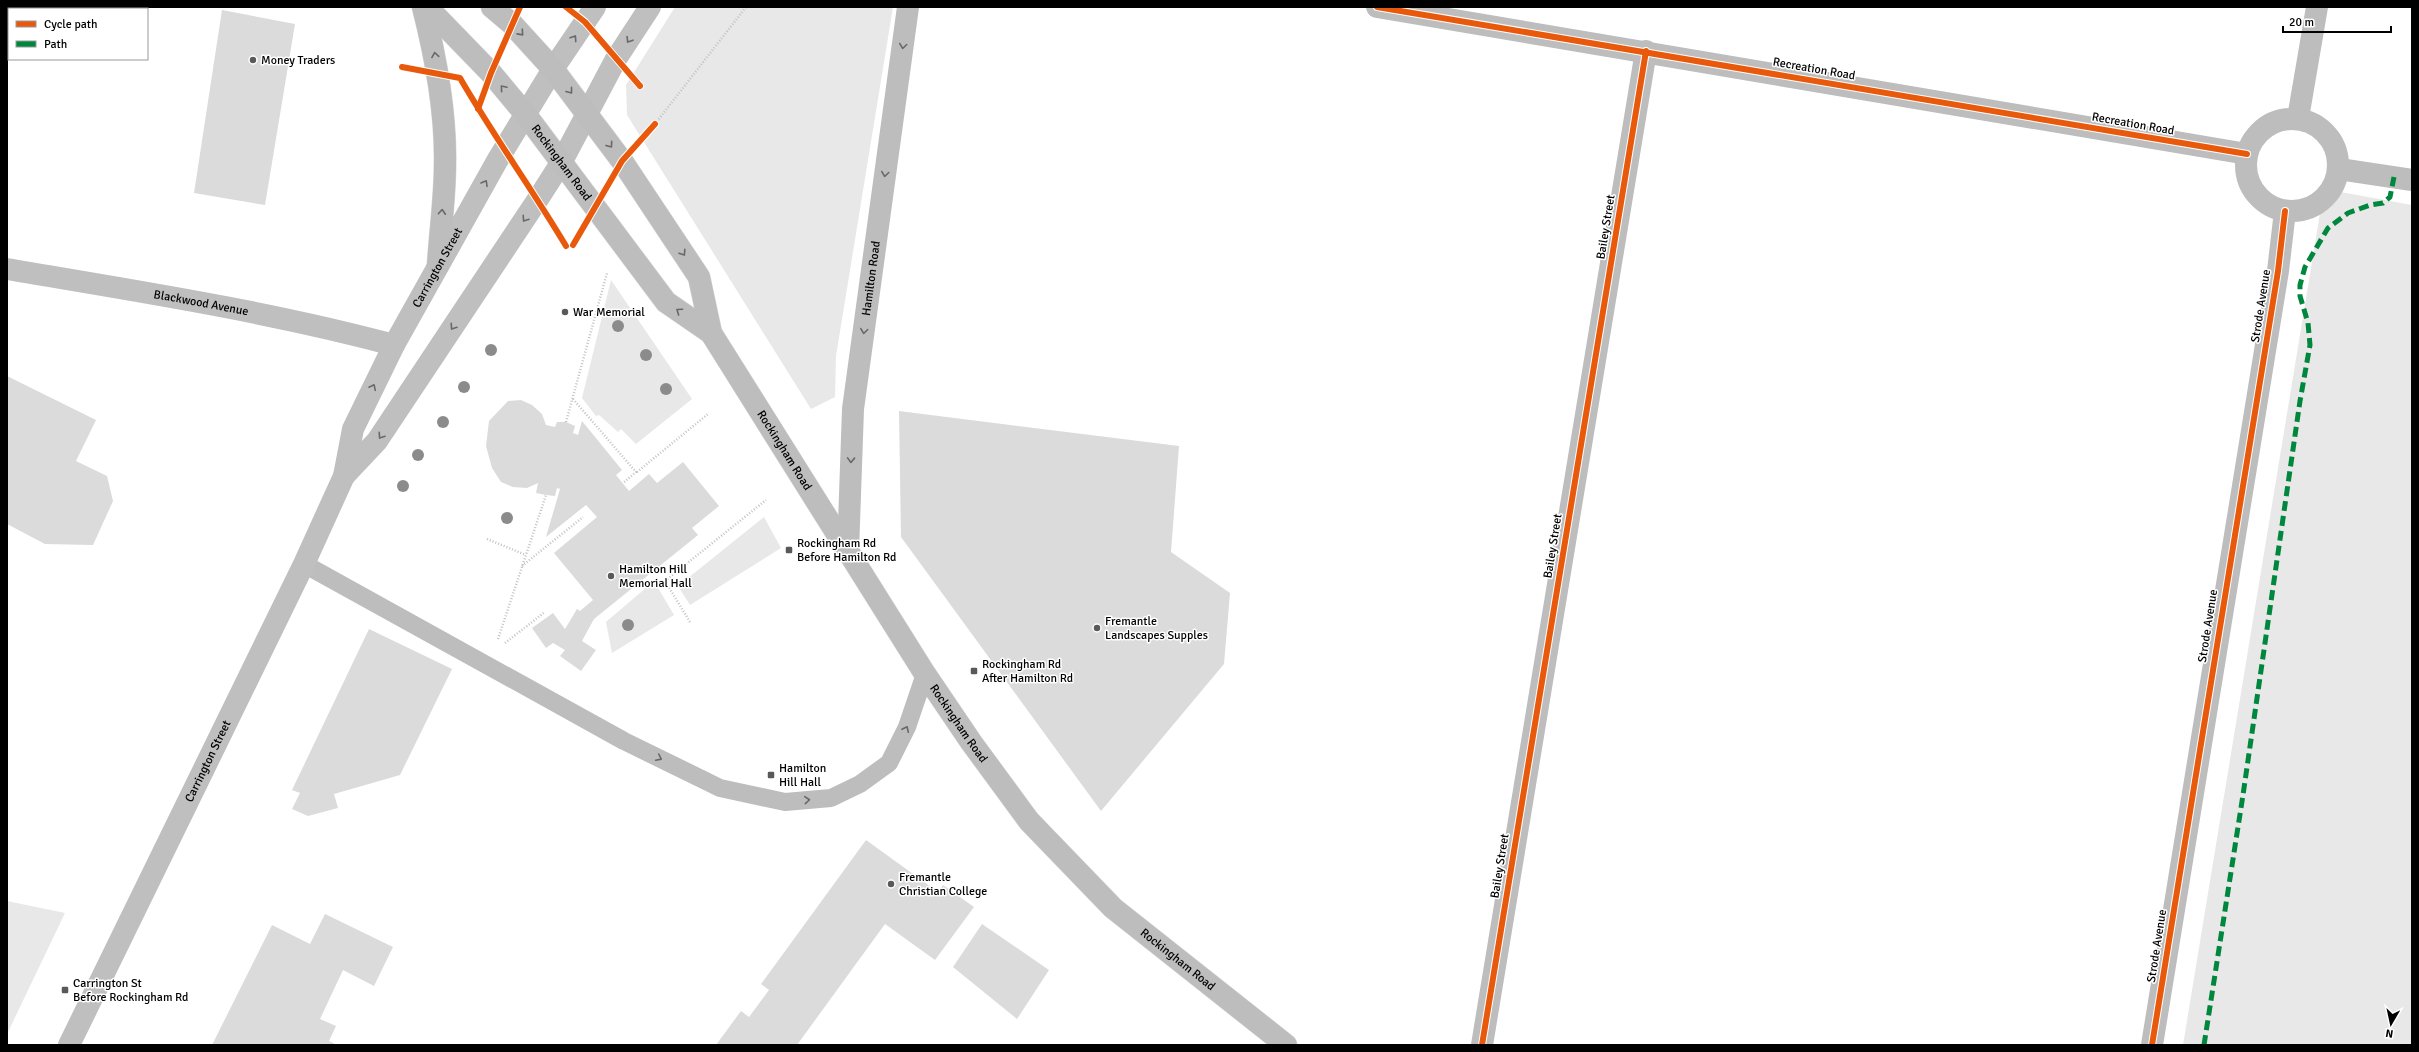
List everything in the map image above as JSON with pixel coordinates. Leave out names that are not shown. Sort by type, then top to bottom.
[{"type":"main road","name":"Carrington Street","points":[[69,1045],[304,564],[344,476],[353,429],[394,345],[438,265],[553,69],[594,7]]},
{"type":"main road","name":"Carrington Street","points":[[344,476],[377,441],[561,163],[616,59],[650,7]]},
{"type":"main road","name":"Blackwood Avenue","points":[[7,269],[188,299],[350,333],[394,345]]},
{"type":"street","points":[[423,7],[433,45],[442,104],[445,164],[438,265]]},
{"type":"street","name":"Rockingham Road","points":[[427,7],[491,73],[526,115],[561,163],[605,217],[666,302],[711,333]]},
{"type":"street","name":"Rockingham Road","points":[[492,7],[512,24],[553,69],[588,113],[622,161],[699,277],[711,333],[925,674],[971,742],[1029,821],[1113,908],[1286,1045]]},
{"type":"street","name":"Hamilton Road","points":[[848,552],[853,409],[908,7]]},
{"type":"street","name":"Recreation Road","points":[[1377,7],[1646,51],[2247,154]]},
{"type":"street","points":[[2298,118],[2318,7]]},
{"type":"street","name":"Bailey Street","points":[[1482,1045],[1646,51]]},
{"type":"street","points":[[2298,118],[2315,124],[2329,135],[2337,152],[2339,169],[2336,182],[2321,202],[2304,209],[2285,211],[2270,205],[2258,196],[2250,184],[2246,169],[2247,154],[2253,139],[2266,126],[2281,119],[2298,118]]},
{"type":"street","points":[[2339,169],[2412,180]]},
{"type":"street","name":"Strode Avenue","points":[[2152,1045],[2278,271],[2285,211]]},
{"type":"lane","points":[[304,564],[624,741],[720,788],[785,802],[831,798],[860,784],[889,762],[907,727],[925,674]]},
{"type":"path","points":[[622,161],[656,124],[746,7]]},
{"type":"path","points":[[566,422],[608,271]]},
{"type":"path","points":[[572,399],[636,472]]},
{"type":"path","points":[[623,483],[708,414]]},
{"type":"path","points":[[497,644],[546,495]]},
{"type":"path","points":[[690,622],[665,581],[766,500]]},
{"type":"path","points":[[522,567],[583,517]]},
{"type":"path","points":[[487,539],[526,555]]},
{"type":"path","points":[[501,646],[545,612]]},
{"type":"shaded area","points":[[675,7],[893,7],[836,356],[835,397],[811,409],[627,115],[626,85]]},
{"type":"shaded area","points":[[2324,189],[2412,205],[2412,1045],[2183,1045]]},
{"type":"shaded area","points":[[611,280],[692,399],[636,444],[621,429],[618,432],[599,415],[596,416],[582,398]]},
{"type":"shaded area","points":[[764,517],[781,548],[690,605],[678,586]]},
{"type":"shaded area","points":[[654,581],[674,615],[612,653],[606,622]]},
{"type":"shaded area","points":[[7,901],[65,913],[7,1034]]},
{"type":"building","points":[[222,10],[295,24],[265,205],[194,193]]},
{"type":"building","points":[[7,376],[96,420],[76,461],[107,476],[113,501],[93,545],[45,544],[7,524]]},
{"type":"building","points":[[521,400],[532,405],[542,414],[546,425],[555,427],[557,422],[566,422],[575,426],[573,433],[578,435],[582,421],[622,470],[616,475],[629,491],[649,474],[657,483],[683,462],[719,506],[692,528],[698,535],[594,619],[582,641],[596,650],[581,671],[560,656],[565,650],[553,643],[546,648],[532,628],[553,613],[565,629],[577,609],[580,611],[593,600],[554,553],[597,517],[586,505],[546,537],[560,489],[557,488],[555,496],[546,495],[536,493],[538,483],[527,488],[513,487],[501,482],[492,468],[486,446],[489,421],[508,401]]},
{"type":"building","name":"Fremantle Landscapes Supples","points":[[899,411],[1179,446],[1171,552],[1230,593],[1224,664],[1101,811],[901,537]]},
{"type":"building","points":[[369,629],[452,669],[400,775],[334,794],[338,808],[308,816],[292,809],[300,793],[292,790]]},
{"type":"building","points":[[866,840],[938,892],[943,885],[974,907],[935,960],[885,924],[797,1045],[716,1045],[741,1011],[749,1017],[769,990],[761,984]]},
{"type":"building","points":[[325,914],[393,947],[374,986],[343,970],[320,1019],[336,1026],[329,1041],[337,1045],[212,1045],[272,925],[310,944]]},
{"type":"building","points":[[982,924],[1049,970],[1017,1019],[953,967]]},
{"type":"marked path","points":[[2204,1045],[2243,795],[2300,401],[2310,345],[2308,323],[2300,296],[2300,285],[2305,267],[2328,228],[2348,213],[2370,205],[2383,203],[2390,197],[2394,177]]},
{"type":"cycle path","points":[[478,109],[491,73],[520,7]]},
{"type":"cycle path","points":[[566,7],[585,22],[640,86]]},
{"type":"cycle path","points":[[1377,7],[2247,154]]},
{"type":"cycle path","points":[[1482,1045],[1646,51]]},
{"type":"cycle path","points":[[402,67],[460,78],[566,246]]},
{"type":"cycle path","points":[[573,245],[622,161],[655,124]]},
{"type":"cycle path","points":[[2152,1045],[2278,271],[2285,211]]},
{"type":"place","name":"Money Traders","points":[[253,60]]},
{"type":"place","name":"War Memorial","points":[[565,312]]},
{"type":"place","name":"Rockingham Rd Before Hamilton Rd","points":[[789,550]]},
{"type":"place","name":"Hamilton Hill Memorial Hall","points":[[611,576]]},
{"type":"place","name":"Fremantle Landscapes Supples","points":[[1097,628]]},
{"type":"place","name":"Rockingham Rd After Hamilton Rd","points":[[974,671]]},
{"type":"place","name":"Hamilton Hill Hall","points":[[771,775]]},
{"type":"place","name":"Fremantle Christian College","points":[[891,884]]},
{"type":"place","name":"Carrington St Before Rockingham Rd","points":[[65,990]]}]
